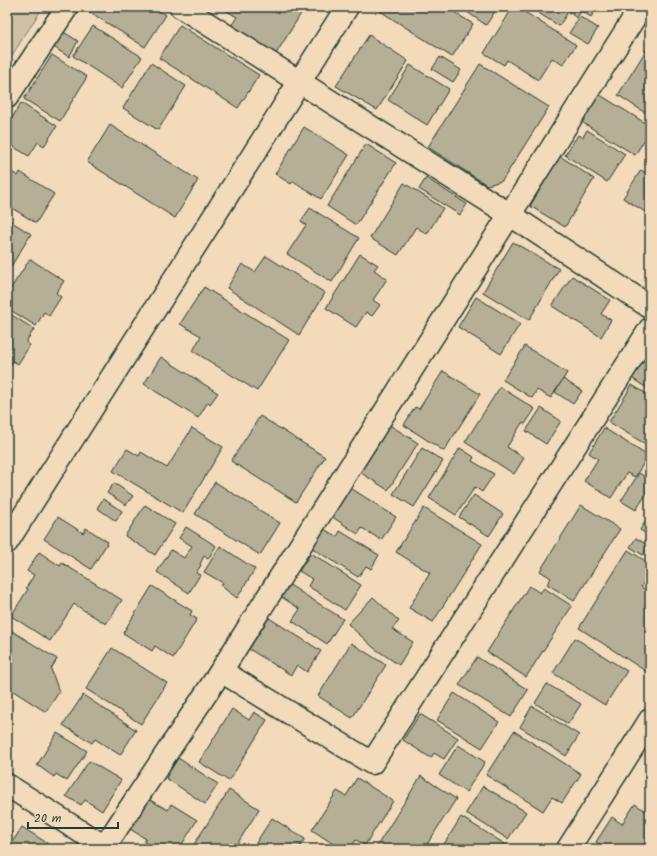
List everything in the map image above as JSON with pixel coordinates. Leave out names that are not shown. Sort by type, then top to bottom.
[{"type":"street","points":[[7,97],[67,7]]},
{"type":"street","points":[[181,7],[509,214],[650,306]]},
{"type":"street","points":[[7,542],[347,7]]},
{"type":"street","points":[[7,785],[105,848],[221,671],[641,7]]},
{"type":"street","points":[[221,671],[372,764],[650,329]]},
{"type":"street","points":[[568,849],[650,720]]},
{"type":"shaded area","points":[[7,7],[43,7],[7,63]]},
{"type":"building","points":[[91,7],[153,7],[166,15],[145,47],[88,11]]},
{"type":"building","points":[[220,7],[305,7],[274,57],[229,29],[237,17]]},
{"type":"building","points":[[383,7],[446,7],[473,24],[452,57],[380,11]]},
{"type":"building","points":[[460,7],[498,7],[486,25]]},
{"type":"building","points":[[513,7],[517,7],[576,45],[563,65],[552,58],[538,80],[507,60],[504,65],[484,53]]},
{"type":"building","points":[[529,7],[597,7],[591,17],[581,11],[577,18],[568,12],[559,26]]},
{"type":"building","points":[[580,17],[598,28],[588,44],[569,33]]},
{"type":"building","points":[[180,25],[259,75],[238,108],[159,58]]},
{"type":"building","points":[[93,26],[142,57],[122,88],[73,56]]},
{"type":"building","points":[[62,31],[78,41],[69,57],[52,46]]},
{"type":"building","points":[[369,35],[408,61],[377,110],[336,86]]},
{"type":"building","points":[[650,44],[650,116],[618,95]]},
{"type":"building","points":[[52,55],[87,77],[60,121],[24,99]]},
{"type":"building","points":[[440,57],[461,70],[453,82],[432,69]]},
{"type":"building","points":[[151,63],[186,86],[158,130],[123,108]]},
{"type":"building","points":[[480,64],[549,107],[502,181],[487,185],[428,147]]},
{"type":"building","points":[[410,65],[449,89],[427,125],[388,100]]},
{"type":"building","points":[[597,93],[650,126],[650,131],[635,155],[580,121]]},
{"type":"building","points":[[21,103],[57,126],[44,146],[38,142],[29,156],[7,143],[7,126]]},
{"type":"building","points":[[110,125],[198,180],[175,218],[87,162]]},
{"type":"building","points":[[304,127],[349,155],[321,199],[293,181],[291,184],[275,174]]},
{"type":"building","points":[[587,130],[625,154],[607,182],[565,155],[578,135],[583,137]]},
{"type":"building","points":[[366,144],[396,163],[356,225],[327,206]]},
{"type":"building","points":[[560,156],[594,179],[565,227],[530,206]]},
{"type":"building","points":[[650,156],[650,167],[645,164]]},
{"type":"building","points":[[7,169],[18,176],[20,172],[54,194],[36,223],[7,205]]},
{"type":"building","points":[[641,170],[650,176],[650,215],[623,198]]},
{"type":"building","points":[[426,178],[467,204],[460,215],[419,189]]},
{"type":"building","points":[[404,183],[443,208],[427,234],[416,227],[398,255],[370,238]]},
{"type":"building","points":[[310,208],[359,238],[332,282],[287,254],[306,225],[301,221]]},
{"type":"building","points":[[7,219],[31,234],[10,268],[7,267]]},
{"type":"building","points":[[513,242],[559,269],[529,320],[483,292]]},
{"type":"building","points":[[360,254],[378,265],[374,270],[387,279],[373,300],[380,305],[372,316],[366,312],[356,327],[326,308]]},
{"type":"building","points":[[266,256],[325,293],[299,335],[227,288],[242,264],[255,272]]},
{"type":"building","points":[[30,259],[64,281],[56,293],[61,297],[49,316],[44,312],[36,326],[7,308],[7,294]]},
{"type":"building","points":[[572,276],[610,300],[601,314],[611,320],[601,337],[552,306]]},
{"type":"building","points":[[204,287],[289,340],[257,391],[193,351],[201,336],[180,324]]},
{"type":"building","points":[[476,297],[520,324],[501,354],[458,327]]},
{"type":"building","points":[[7,312],[34,329],[26,342],[30,345],[18,364],[13,361],[7,371]]},
{"type":"building","points":[[525,346],[567,373],[551,398],[537,390],[532,398],[503,380]]},
{"type":"building","points":[[650,346],[650,390],[630,377]]},
{"type":"building","points":[[161,357],[218,393],[210,404],[208,402],[198,418],[144,384]]},
{"type":"building","points":[[443,371],[480,394],[444,451],[404,425],[415,407],[419,409]]},
{"type":"building","points":[[563,379],[582,391],[573,404],[555,392]]},
{"type":"building","points":[[632,385],[650,396],[650,447],[609,422]]},
{"type":"building","points":[[500,387],[535,409],[525,424],[522,423],[507,447],[524,458],[514,474],[465,442]]},
{"type":"building","points":[[541,408],[561,421],[546,444],[526,431]]},
{"type":"building","points":[[260,416],[325,457],[296,502],[231,461]]},
{"type":"building","points":[[388,424],[418,443],[388,490],[358,471]]},
{"type":"building","points":[[192,428],[223,447],[183,513],[113,471],[127,449],[139,456],[141,452],[167,468]]},
{"type":"building","points":[[604,428],[648,456],[635,477],[627,473],[611,498],[584,481],[598,459],[589,453]]},
{"type":"building","points":[[422,448],[443,461],[414,507],[393,494]]},
{"type":"building","points":[[460,448],[474,457],[472,461],[494,474],[482,492],[475,487],[456,515],[429,498]]},
{"type":"building","points":[[639,473],[650,480],[650,488],[636,510],[621,501]]},
{"type":"building","points":[[215,482],[280,523],[260,555],[195,514]]},
{"type":"building","points":[[114,483],[133,496],[126,505],[107,493]]},
{"type":"building","points":[[349,487],[396,517],[381,540],[362,528],[358,534],[331,516]]},
{"type":"building","points":[[474,495],[503,514],[489,536],[459,517]]},
{"type":"building","points":[[103,499],[122,511],[116,521],[97,508]]},
{"type":"building","points":[[145,505],[175,524],[155,555],[125,536]]},
{"type":"building","points":[[581,505],[620,529],[574,601],[547,584],[551,578],[540,571]]},
{"type":"building","points":[[424,508],[482,544],[433,622],[409,608],[430,573],[396,552]]},
{"type":"building","points":[[650,514],[650,536],[640,530]]},
{"type":"building","points":[[58,517],[83,533],[86,528],[108,542],[91,569],[44,539]]},
{"type":"building","points":[[186,527],[216,546],[208,559],[204,556],[196,573],[200,575],[189,593],[157,572],[171,550],[184,558],[192,546],[179,538]]},
{"type":"building","points":[[324,529],[337,537],[340,531],[379,555],[371,569],[366,566],[358,577],[312,548]]},
{"type":"building","points":[[636,538],[649,546],[643,555],[630,547]]},
{"type":"building","points":[[220,546],[255,569],[237,598],[221,586],[223,583],[204,572]]},
{"type":"building","points":[[628,550],[650,564],[650,573],[641,587],[650,593],[650,666],[647,672],[579,628]]},
{"type":"building","points":[[39,552],[60,566],[62,563],[122,600],[106,624],[74,604],[50,641],[11,616],[28,589],[26,588],[34,575],[27,571]]},
{"type":"building","points":[[311,553],[361,585],[345,610],[308,586],[312,579],[299,571]]},
{"type":"building","points":[[288,584],[343,619],[327,644],[292,621],[300,609],[280,596]]},
{"type":"building","points":[[152,586],[192,611],[190,615],[197,619],[173,658],[155,646],[152,651],[123,633]]},
{"type":"building","points":[[529,586],[540,593],[544,588],[572,606],[526,677],[487,652]]},
{"type":"building","points":[[373,597],[399,621],[392,629],[413,642],[399,665],[374,648],[348,624]]},
{"type":"building","points":[[269,618],[321,651],[307,672],[297,665],[291,675],[249,649]]},
{"type":"building","points":[[7,628],[57,659],[51,669],[59,692],[46,712],[7,687],[7,670],[10,666],[7,664]]},
{"type":"building","points":[[575,638],[627,671],[605,705],[553,673]]},
{"type":"building","points":[[351,643],[386,665],[352,718],[318,696]]},
{"type":"building","points":[[112,648],[167,683],[141,724],[86,689]]},
{"type":"building","points":[[477,657],[528,690],[511,717],[459,685]]},
{"type":"building","points":[[547,684],[581,704],[568,724],[535,703]]},
{"type":"building","points":[[454,693],[499,722],[482,748],[437,720]]},
{"type":"building","points":[[83,695],[136,730],[120,755],[95,739],[92,743],[63,725]]},
{"type":"building","points":[[532,706],[579,735],[566,756],[520,727]]},
{"type":"building","points":[[232,709],[249,720],[254,712],[267,720],[229,781],[199,762]]},
{"type":"building","points":[[420,714],[458,738],[444,759],[434,753],[431,758],[403,740]]},
{"type":"building","points":[[514,731],[581,774],[562,803],[552,797],[543,811],[486,775]]},
{"type":"building","points":[[57,733],[87,751],[67,781],[56,774],[54,777],[37,765]]},
{"type":"building","points":[[458,745],[485,762],[466,792],[439,775]]},
{"type":"building","points":[[178,758],[218,784],[205,804],[166,778]]},
{"type":"building","points":[[89,761],[121,780],[102,811],[85,800],[81,805],[66,796]]},
{"type":"building","points":[[421,776],[456,799],[424,849],[375,849]]},
{"type":"building","points":[[357,778],[393,801],[365,845],[356,840],[350,849],[341,849],[312,830],[337,791],[346,796]]},
{"type":"building","points":[[483,786],[526,812],[508,839],[466,813]]},
{"type":"building","points":[[229,790],[259,809],[234,849],[191,849]]},
{"type":"building","points":[[148,799],[168,810],[171,804],[197,820],[179,849],[156,849],[144,842],[146,839],[130,829]]},
{"type":"building","points":[[635,804],[650,814],[650,849],[600,849],[602,846],[596,842],[612,817],[622,824]]},
{"type":"building","points":[[461,817],[513,849],[441,849]]},
{"type":"building","points":[[272,818],[305,839],[298,849],[252,849]]},
{"type":"building","points":[[22,827],[47,843],[43,849],[8,849]]},
{"type":"building","points":[[7,830],[12,833],[7,840]]}]
